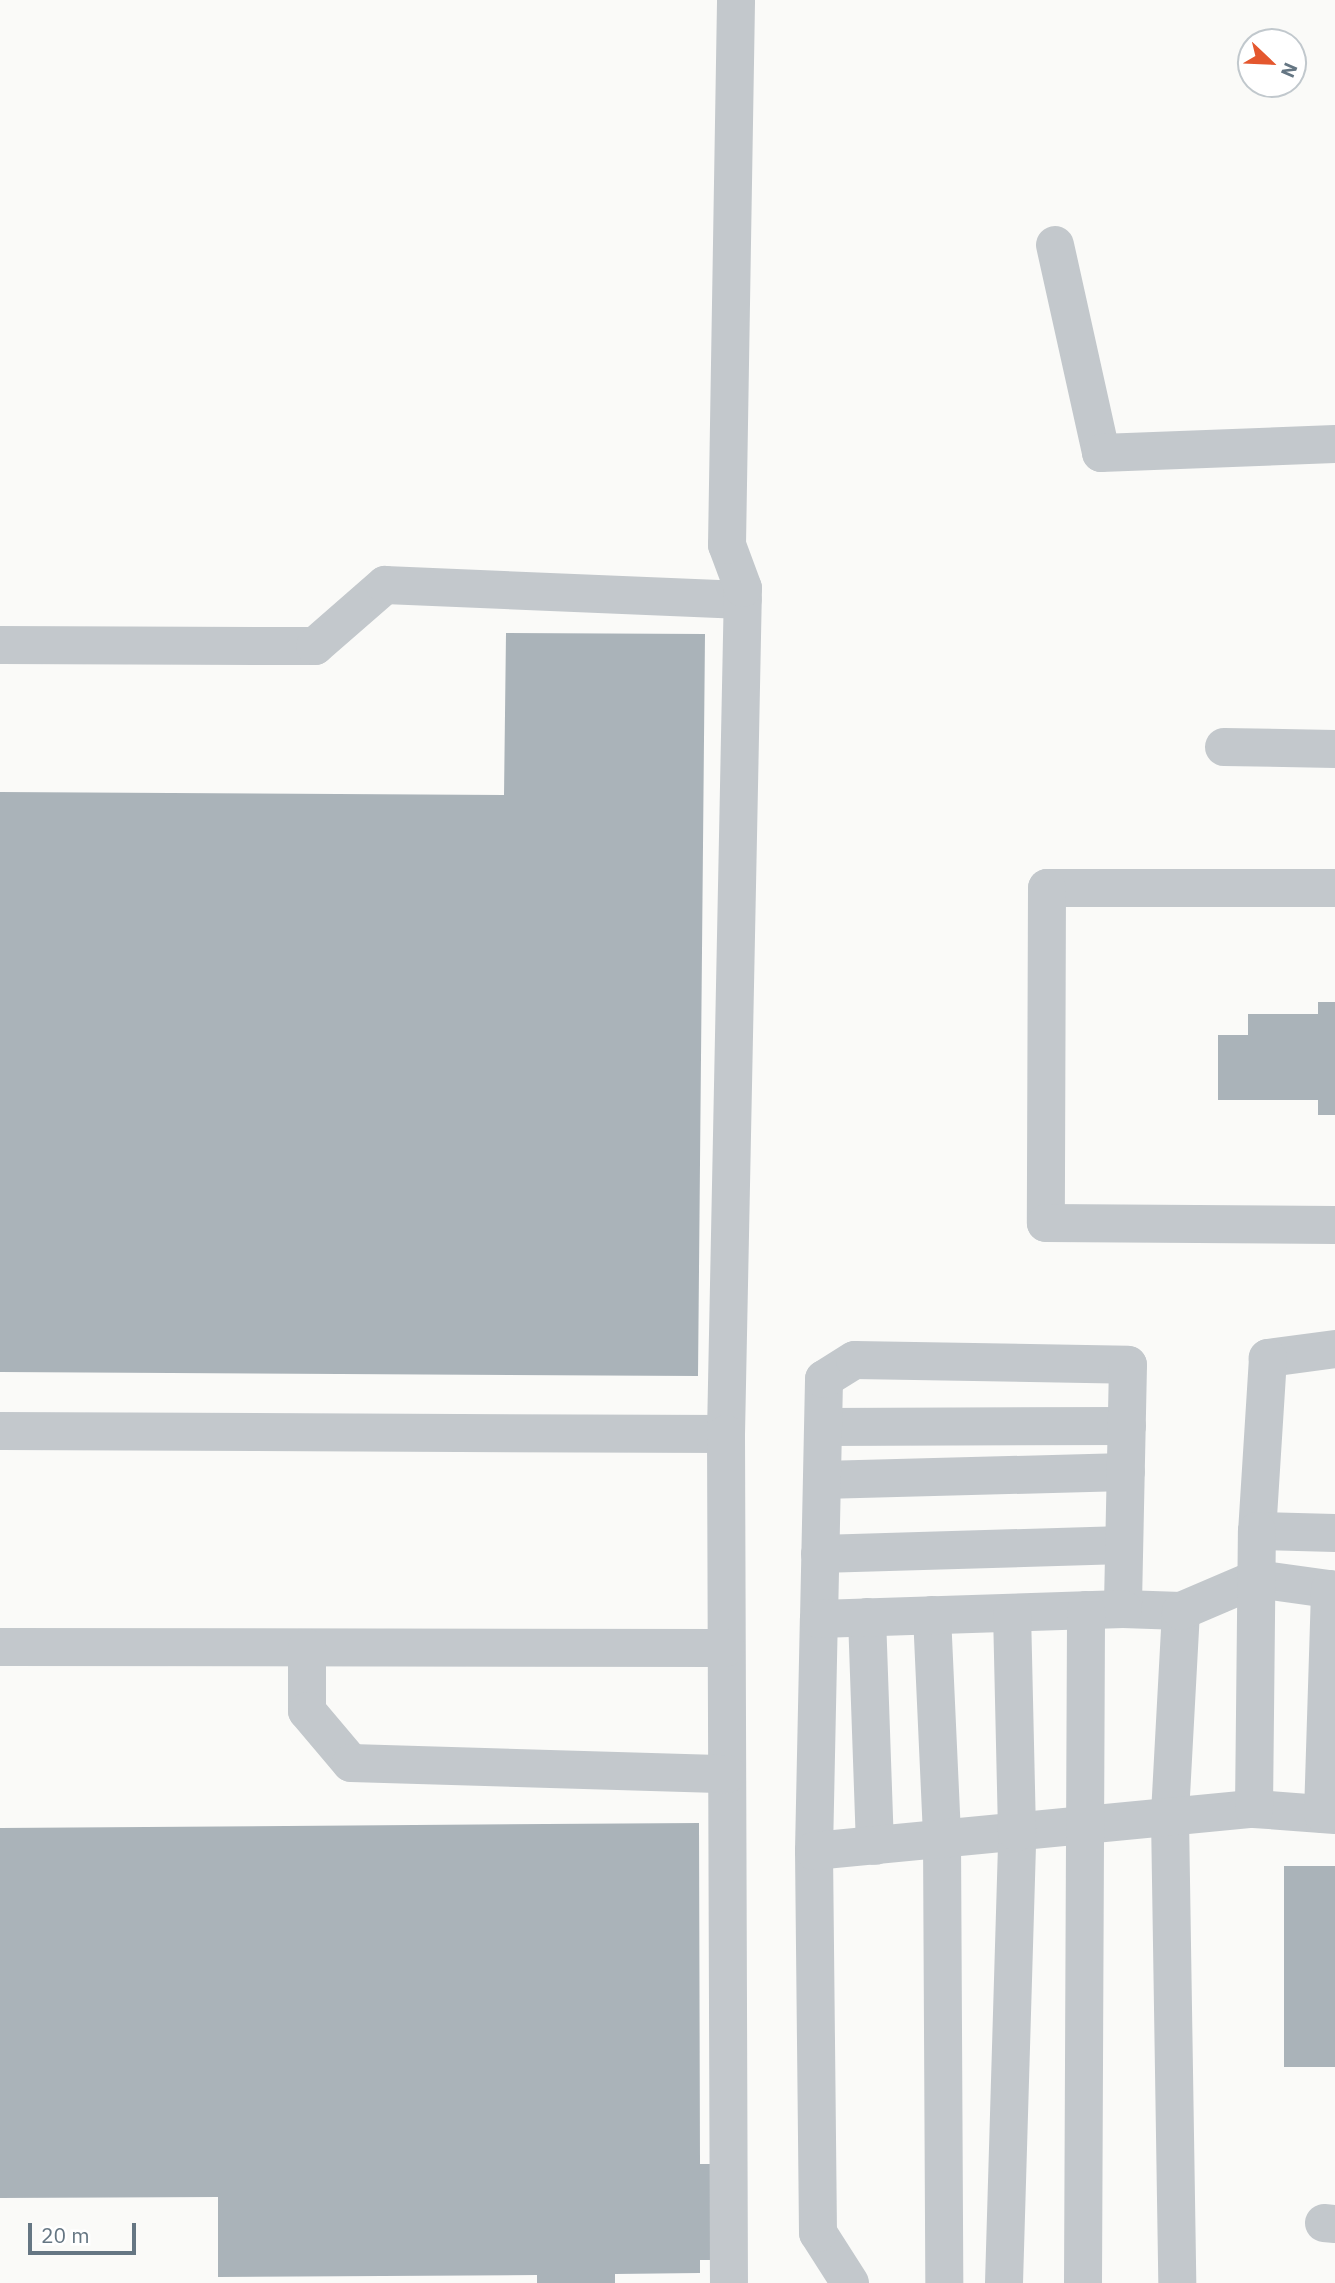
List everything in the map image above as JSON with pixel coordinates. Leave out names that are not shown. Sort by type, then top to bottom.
[{"type":"lane","points":[[729,2283],[726,1434],[743,600],[727,545],[736,0]]},
{"type":"lane","points":[[1055,245],[1101,453],[1335,444]]},
{"type":"lane","points":[[0,645],[315,646],[385,585],[743,600]]},
{"type":"lane","points":[[1224,747],[1335,749]]},
{"type":"lane","points":[[1335,888],[1047,888],[1046,1209],[1046,1223],[1335,1225]]},
{"type":"lane","points":[[1254,1809],[1257,1531],[1268,1357],[1335,1349]]},
{"type":"lane","points":[[850,2283],[818,2233],[814,1852],[824,1379],[855,1360],[1128,1365],[1124,1545],[1104,1609],[1087,1825],[1083,2283]]},
{"type":"lane","points":[[824,1427],[1127,1426]]},
{"type":"lane","points":[[0,1431],[726,1434]]},
{"type":"lane","points":[[822,1480],[1126,1472]]},
{"type":"lane","points":[[1257,1531],[1335,1532]]},
{"type":"lane","points":[[820,1554],[1124,1545]]},
{"type":"lane","points":[[814,1852],[1254,1809],[1329,1815],[1332,1590],[1256,1579],[1181,1611],[1104,1609],[819,1619]]},
{"type":"lane","points":[[1177,2283],[1170,1817],[1181,1611]]},
{"type":"lane","points":[[1004,2283],[1017,1832],[1012,1613]]},
{"type":"lane","points":[[932,1615],[942,1839],[944,2283]]},
{"type":"lane","points":[[867,1617],[875,1846]]},
{"type":"lane","points":[[0,1647],[726,1648]]},
{"type":"lane","points":[[307,1648],[307,1712],[351,1763],[727,1774]]},
{"type":"building","points":[[506,633],[705,634],[698,1376],[0,1372],[0,792],[504,795]]},
{"type":"building","points":[[1318,1002],[1335,1002],[1335,1115],[1318,1115],[1318,1100],[1218,1100],[1218,1035],[1248,1035],[1248,1014],[1318,1014]]},
{"type":"building","points":[[699,1823],[700,2164],[714,2164],[715,2260],[700,2260],[700,2273],[615,2274],[615,2283],[537,2283],[537,2275],[218,2277],[218,2197],[0,2198],[0,1828]]},
{"type":"building","points":[[1284,1866],[1335,1866],[1335,2067],[1284,2067]]}]
